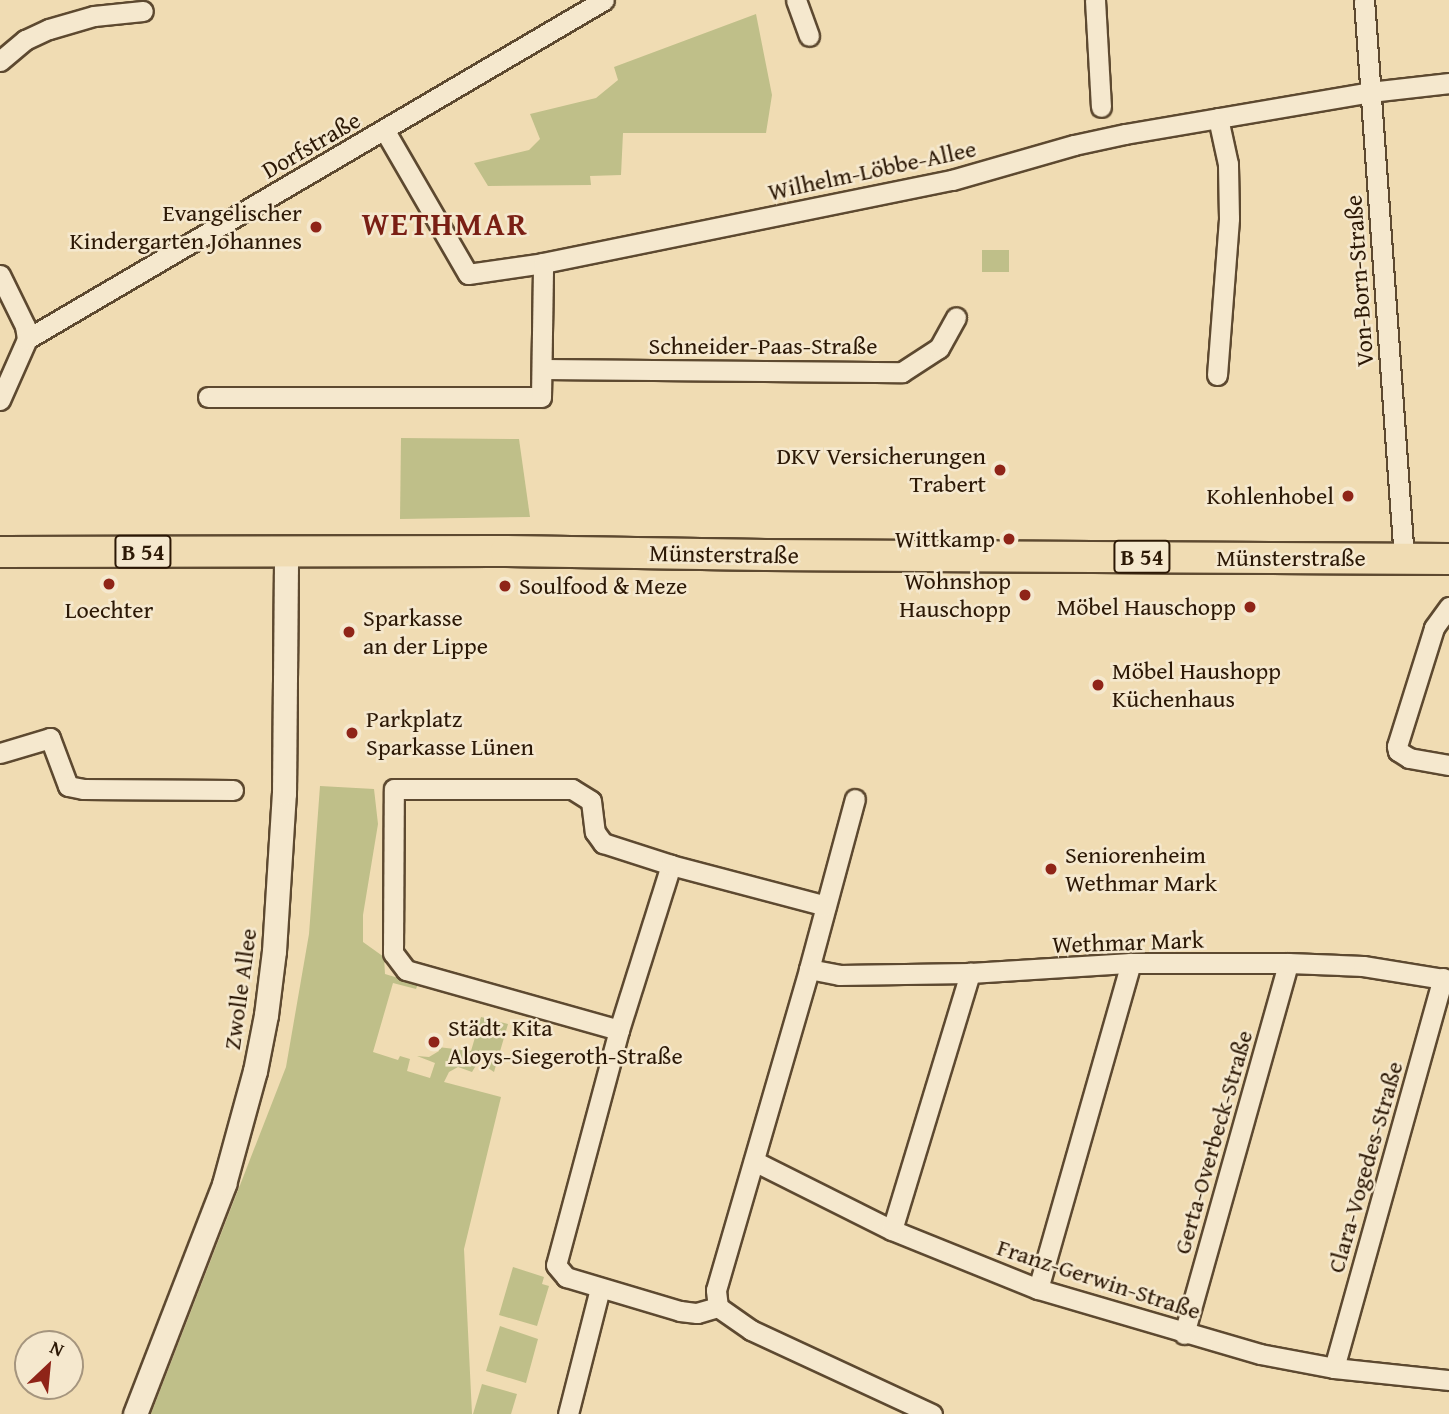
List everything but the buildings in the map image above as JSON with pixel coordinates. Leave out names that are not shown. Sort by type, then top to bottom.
[{"type":"main road","name":"Münsterstraße","points":[[0,552],[286,551],[1449,559]]},
{"type":"street","name":"Dorfstraße","points":[[27,339],[604,0]]},
{"type":"street","points":[[796,0],[809,36]]},
{"type":"street","points":[[1095,0],[1101,107]]},
{"type":"street","name":"Von-Born-Straße","points":[[1364,0],[1404,559]]},
{"type":"street","points":[[0,61],[25,40],[54,28],[94,16],[143,11]]},
{"type":"street","name":"Wilhelm-Löbbe-Allee","points":[[385,131],[468,274],[543,263],[952,180],[1074,145],[1370,92],[1449,83]]},
{"type":"street","points":[[1217,375],[1229,218],[1228,164],[1218,118]]},
{"type":"street","points":[[208,397],[541,397],[543,263]]},
{"type":"street","points":[[0,275],[25,326],[27,339],[0,400]]},
{"type":"street","name":"Schneider-Paas-Straße","points":[[543,369],[902,372],[939,348],[957,317]]},
{"type":"street","name":"Zwolle Allee","points":[[135,1414],[224,1184],[252,1083],[266,1015],[274,951],[284,793],[286,551]]},
{"type":"street","points":[[1449,607],[1434,628],[1399,740],[1398,751],[1449,765]]},
{"type":"street","points":[[0,754],[50,738],[68,786],[83,789],[233,790]]},
{"type":"street","points":[[619,1030],[406,970],[393,953],[394,789],[572,789],[591,801],[595,832],[603,843],[671,865],[826,906]]},
{"type":"street","points":[[855,799],[716,1290],[718,1307],[751,1330],[932,1414]]},
{"type":"street","points":[[671,865],[619,1030],[556,1265],[566,1277],[680,1311],[696,1313],[718,1307]]},
{"type":"street","name":"Wethmar Mark","points":[[809,969],[839,975],[970,973],[1131,964],[1288,963],[1363,966],[1446,979]]},
{"type":"street","name":"Gerta-Overbeck-Straße","points":[[1184,1334],[1288,963]]},
{"type":"street","points":[[1038,1289],[1131,964]]},
{"type":"street","points":[[892,1230],[970,973]]},
{"type":"street","name":"Clara-Vogedes-Straße","points":[[1334,1368],[1446,979]]},
{"type":"street","name":"Franz-Gerwin-Straße","points":[[754,1161],[892,1230],[1038,1289],[1184,1334],[1334,1368],[1449,1380]]},
{"type":"street","points":[[568,1414],[600,1288]]},
{"type":"green space","points":[[756,14],[772,95],[766,133],[623,133],[621,175],[590,176],[591,185],[488,186],[474,163],[529,150],[540,139],[530,114],[596,98],[618,80],[614,67]]},
{"type":"green space","points":[[982,250],[1009,250],[1009,272],[982,272]]},
{"type":"green space","points":[[401,438],[519,439],[530,517],[400,519]]},
{"type":"green space","points":[[320,786],[374,789],[378,824],[363,915],[363,942],[384,957],[385,974],[418,984],[416,989],[393,983],[373,1052],[398,1060],[400,1056],[410,1059],[407,1071],[430,1078],[435,1063],[417,1056],[429,1057],[439,1051],[438,1047],[471,1051],[481,1017],[508,1024],[494,1072],[485,1066],[486,1058],[481,1057],[472,1072],[458,1067],[449,1072],[444,1082],[501,1097],[464,1249],[472,1414],[151,1414],[286,1067],[309,934]]},
{"type":"green space","points":[[513,1267],[544,1277],[542,1284],[549,1286],[537,1326],[499,1315]]},
{"type":"green space","points":[[500,1326],[538,1339],[526,1383],[486,1371]]},
{"type":"green space","points":[[482,1384],[517,1394],[511,1414],[473,1414]]},
{"type":"place","name":"Evangelischer Kindergarten Johannes","points":[[316,227]]},
{"type":"place","name":"DKV Versicherungen Trabert","points":[[1000,470]]},
{"type":"place","name":"Kohlenhobel","points":[[1348,496]]},
{"type":"place","name":"Wittkamp","points":[[1009,539]]},
{"type":"place","name":"Loechter","points":[[109,584]]},
{"type":"place","name":"Soulfood & Meze","points":[[505,586]]},
{"type":"place","name":"Wohnshop Hauschopp","points":[[1025,595]]},
{"type":"place","name":"Möbel Hauschopp","points":[[1250,607]]},
{"type":"place","name":"Sparkasse an der Lippe","points":[[349,632]]},
{"type":"place","name":"Möbel Haushopp Küchenhaus","points":[[1098,685]]},
{"type":"place","name":"Parkplatz Sparkasse Lünen","points":[[352,733]]},
{"type":"place","name":"Seniorenheim Wethmar Mark","points":[[1051,869]]},
{"type":"place","name":"Städt. Kita Aloys-Siegeroth-Straße","points":[[434,1042]]},
{"type":"district","name":"WETHMAR","points":[[445,224]]}]
